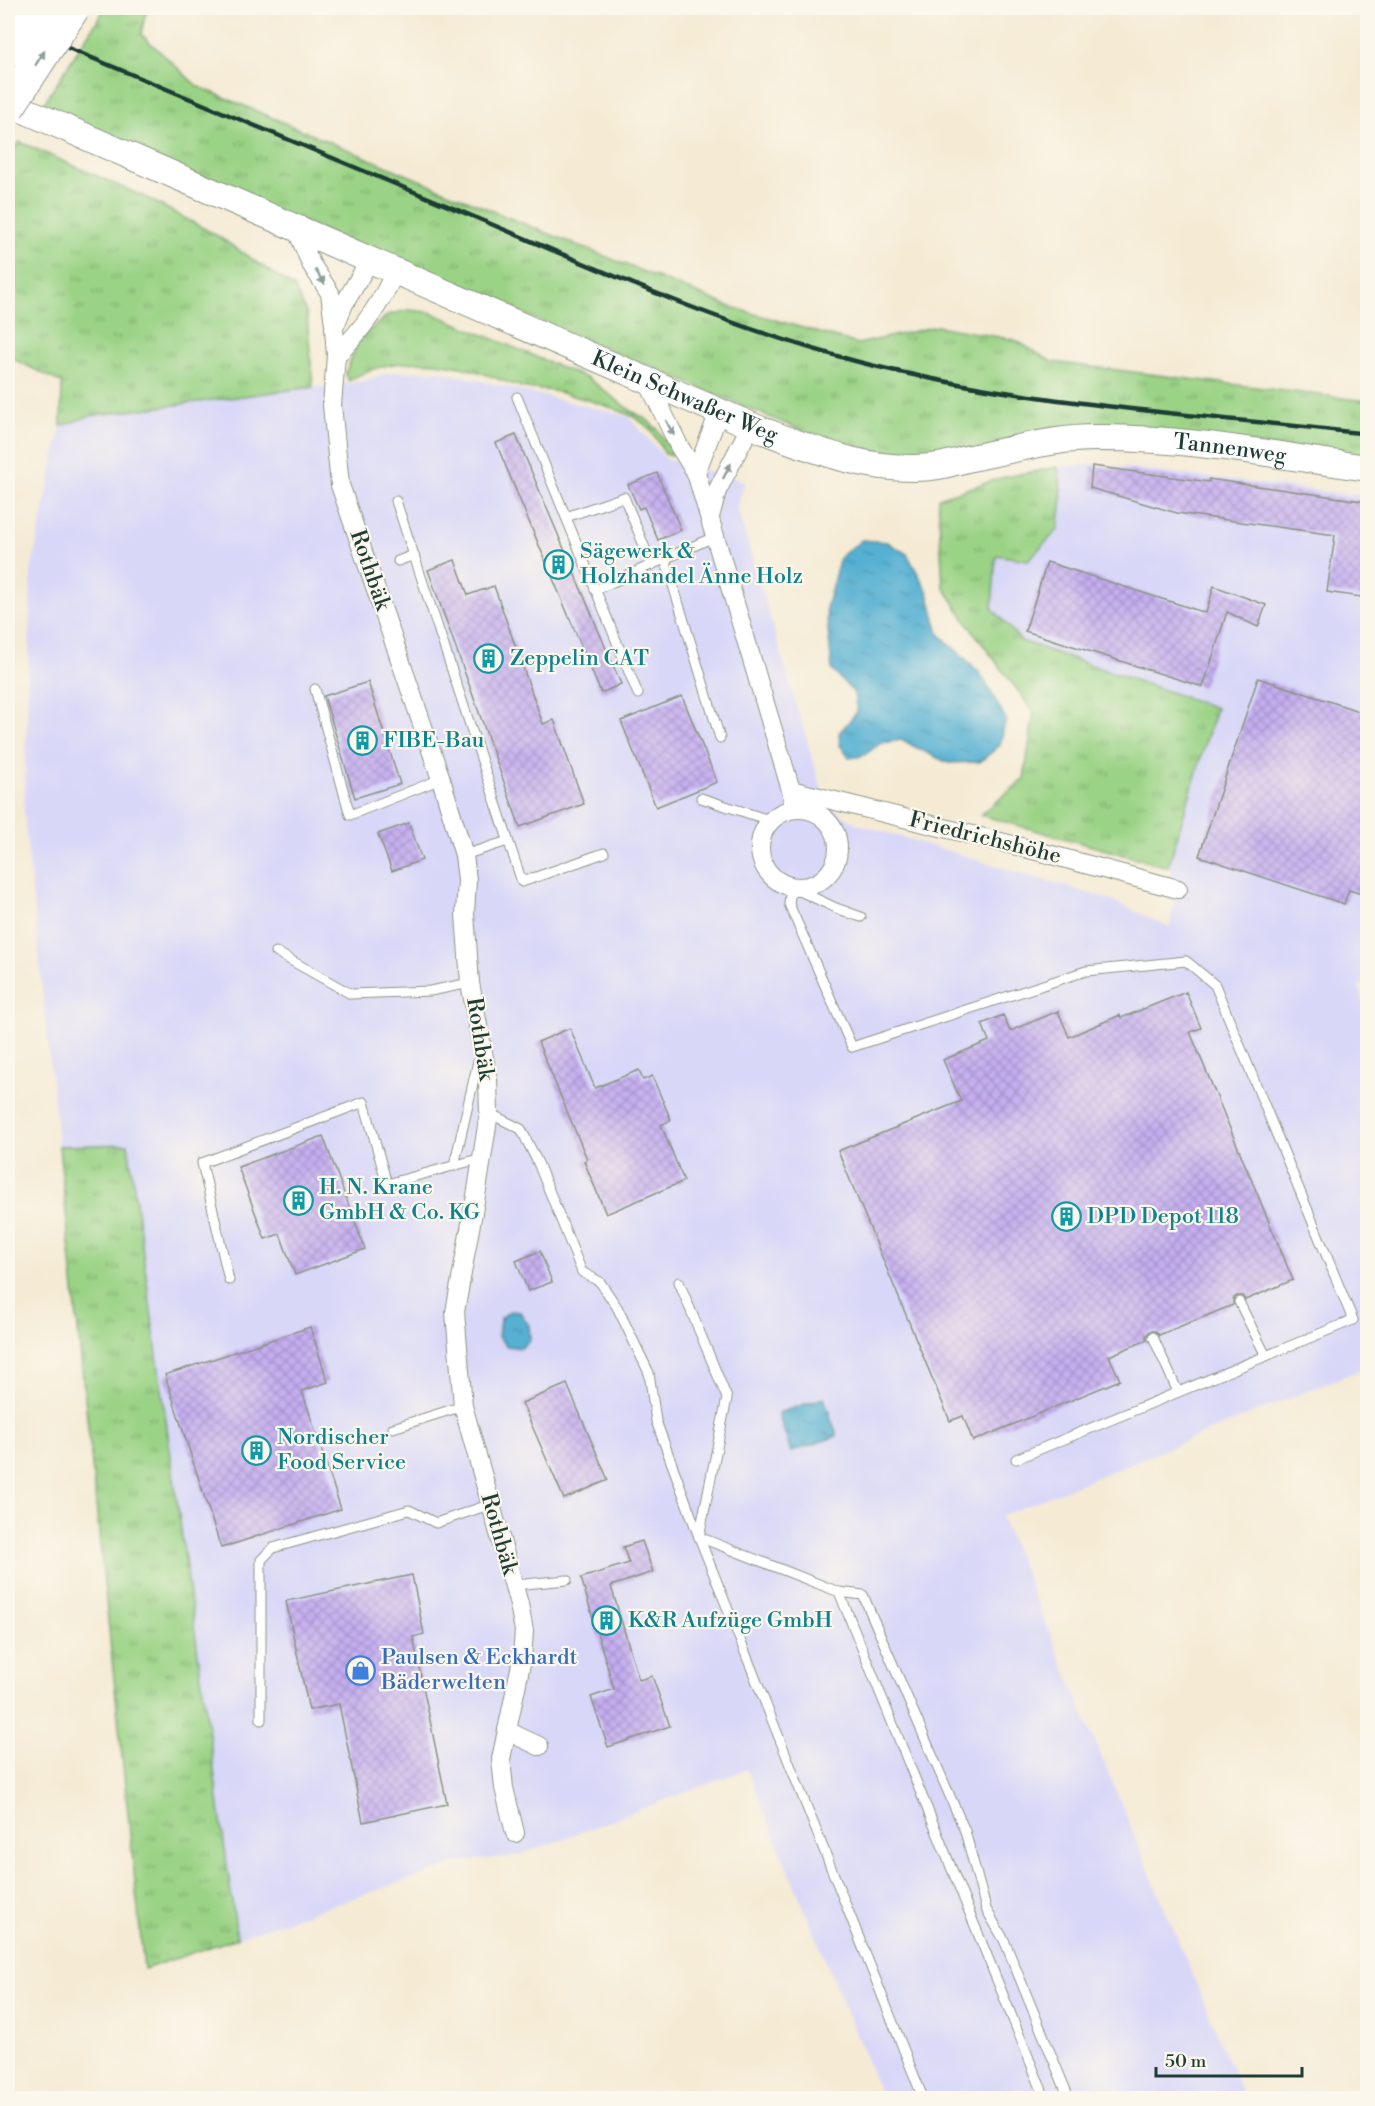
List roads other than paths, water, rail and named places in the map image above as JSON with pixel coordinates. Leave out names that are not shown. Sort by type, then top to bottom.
[{"type":"highway","points":[[8,51],[36,8]]},
{"type":"highway","points":[[8,105],[73,8]]},
{"type":"street","name":"Klein Schwaßer Weg","points":[[8,105],[719,412],[818,452],[881,467],[931,467],[1040,444],[1093,438]]},
{"type":"street","name":"Rothbäk","points":[[296,228],[311,264],[330,292],[336,356],[332,405],[340,484],[441,779],[464,855],[467,880],[465,914],[470,983],[488,1078],[489,1113],[455,1312],[463,1406],[514,1585],[524,1632],[522,1659],[501,1759],[503,1778],[516,1833]]},
{"type":"street","name":"Rothbäk","points":[[334,328],[344,304],[370,260]]},
{"type":"street","points":[[336,356],[372,313],[389,287],[395,271]]},
{"type":"street","points":[[647,380],[679,446],[696,473],[793,799],[816,812],[833,828],[839,849],[831,871],[814,885],[791,887],[771,877],[760,857],[760,837],[770,820],[793,799]]},
{"type":"street","points":[[696,473],[719,412]]},
{"type":"street","points":[[710,518],[717,492],[751,425]]},
{"type":"street","name":"Tannenweg","points":[[1093,438],[1151,439],[1368,468]]},
{"type":"street","name":"Friedrichshöhe","points":[[793,799],[1033,850],[1178,889]]},
{"type":"street","points":[[507,1731],[539,1746]]},
{"type":"lane","points":[[517,398],[638,694]]},
{"type":"lane","points":[[566,517],[624,497],[652,565]]},
{"type":"lane","points":[[396,501],[522,882],[603,853]]},
{"type":"lane","points":[[596,590],[716,536]]},
{"type":"lane","points":[[398,561],[414,555]]},
{"type":"lane","points":[[665,559],[720,738]]},
{"type":"lane","points":[[315,689],[350,815],[441,779]]},
{"type":"lane","points":[[701,798],[770,820]]},
{"type":"lane","points":[[464,855],[508,841]]},
{"type":"lane","points":[[861,917],[791,887],[789,904],[852,1047],[1086,971],[1186,961],[1215,985],[1353,1320],[1016,1458]]},
{"type":"lane","points":[[276,951],[351,994],[430,992],[470,983]]},
{"type":"lane","points":[[454,1166],[482,1041]]},
{"type":"lane","points":[[229,1280],[202,1163],[364,1102],[387,1184],[482,1158]]},
{"type":"lane","points":[[489,1113],[521,1129],[538,1163],[582,1272],[600,1282],[617,1307],[649,1373],[656,1421],[699,1537],[923,2098]]},
{"type":"lane","points":[[679,1282],[727,1398],[699,1537]]},
{"type":"lane","points":[[1239,1302],[1266,1356]]},
{"type":"lane","points":[[1153,1337],[1178,1392]]},
{"type":"lane","points":[[393,1428],[463,1406]]},
{"type":"lane","points":[[261,1720],[261,1560],[273,1548],[409,1510],[436,1523],[491,1504]]},
{"type":"lane","points":[[699,1537],[839,1592],[863,1595],[965,1831],[986,1909],[1004,1940],[1070,2098]]},
{"type":"lane","points":[[514,1585],[567,1580]]},
{"type":"lane","points":[[839,1592],[1046,2098]]},
{"type":"water","points":[[862,540],[887,542],[907,554],[928,592],[939,634],[980,673],[1006,719],[1000,745],[980,762],[948,763],[901,740],[881,743],[863,756],[849,758],[840,745],[839,733],[857,712],[854,693],[832,670],[826,608],[840,557]]},
{"type":"water","points":[[510,1311],[520,1312],[529,1326],[530,1340],[521,1348],[507,1346],[498,1337],[500,1319]]},
{"type":"water","points":[[824,1398],[837,1436],[791,1452],[778,1413]]},
{"type":"railway","points":[[8,23],[614,276],[709,314],[806,347],[918,376],[1046,398],[1368,434]]},
{"type":"place","name":"Sägewerk & Holzhandel Änne Holz","points":[[559,564]]},
{"type":"place","name":"Zeppelin CAT","points":[[489,658]]},
{"type":"place","name":"FIBE-Bau","points":[[362,740]]},
{"type":"place","name":"H. N. Krane GmbH & Co. KG","points":[[298,1200]]},
{"type":"place","name":"DPD Depot 118","points":[[1066,1216]]},
{"type":"place","name":"Nordischer Food Service","points":[[256,1450]]},
{"type":"place","name":"K&R Aufzüge GmbH","points":[[607,1620]]},
{"type":"place","name":"Paulsen & Eckhardt Bäderwelten","points":[[360,1670]]}]
